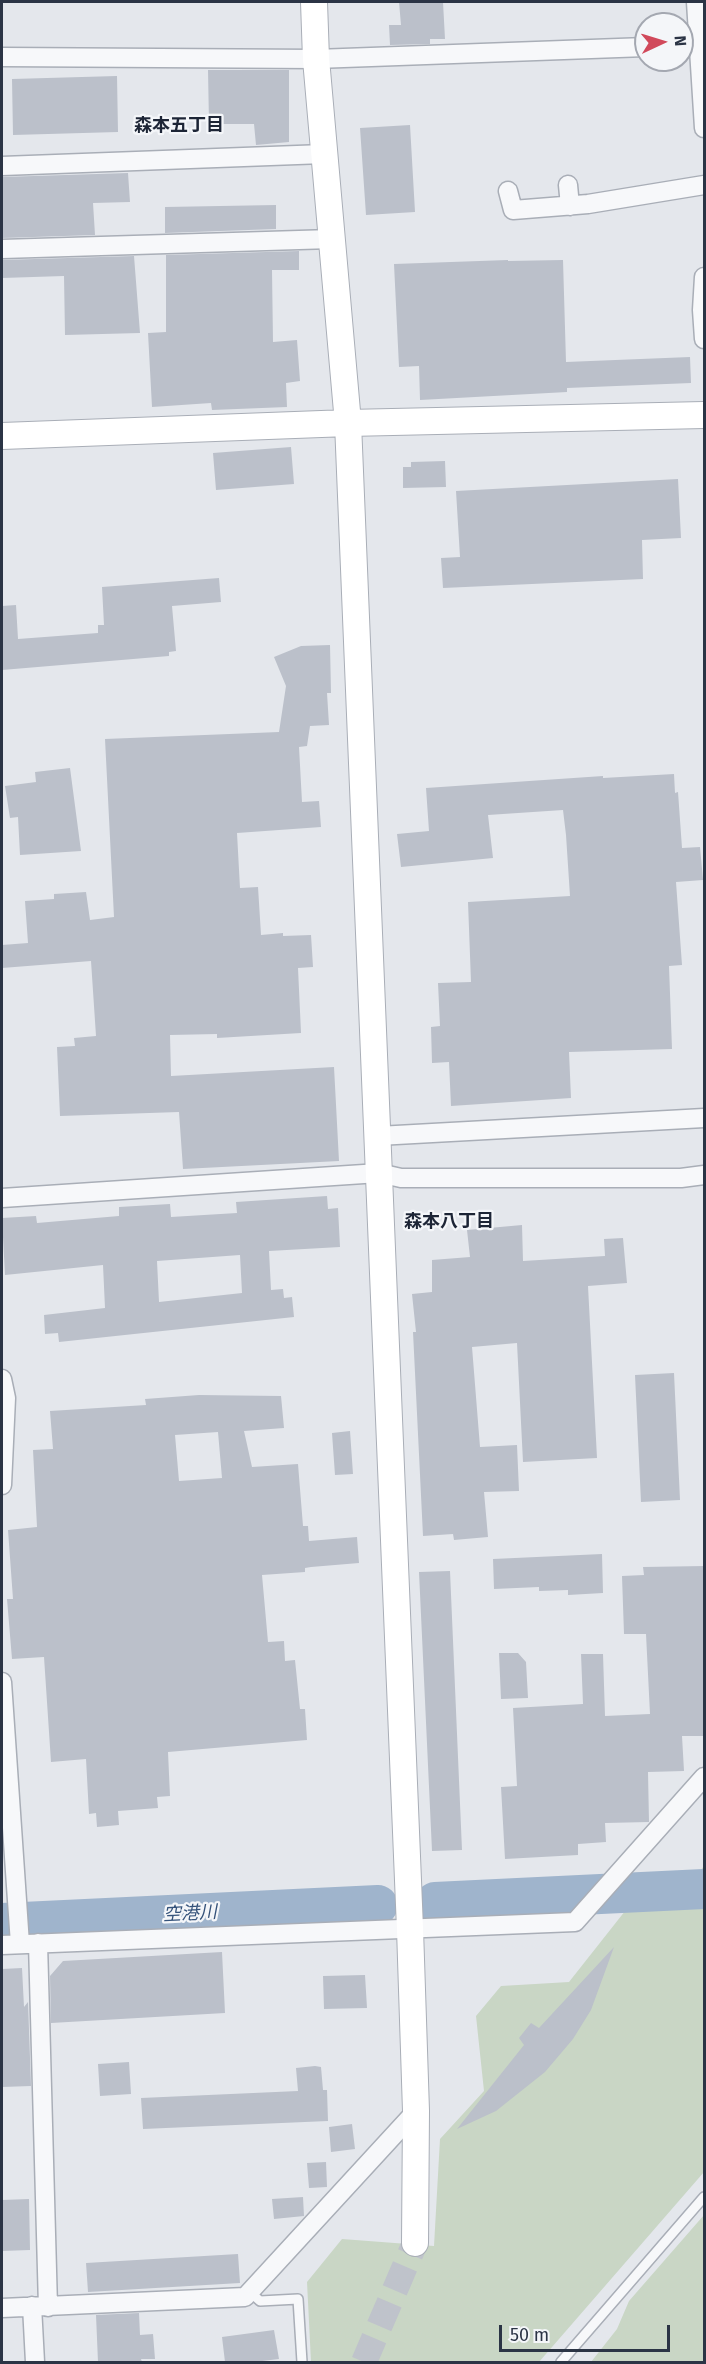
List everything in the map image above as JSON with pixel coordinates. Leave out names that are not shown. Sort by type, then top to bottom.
[{"type":"street","points":[[314,2],[316,59],[348,423],[410,1929],[416,2111],[415,2243]]},
{"type":"street","points":[[696,2],[695,45],[705,128]]},
{"type":"street","points":[[2,57],[316,59],[634,47]]},
{"type":"street","points":[[2,166],[324,154]]},
{"type":"street","points":[[568,185],[570,206]]},
{"type":"street","points":[[508,191],[513,210],[588,204],[705,185]]},
{"type":"street","points":[[2,249],[332,239]]},
{"type":"street","points":[[705,277],[702,310],[705,339]]},
{"type":"street","points":[[2,436],[348,423],[705,415]]},
{"type":"street","points":[[378,1136],[705,1118]]},
{"type":"street","points":[[2,1198],[379,1173],[401,1178],[681,1178],[705,1175]]},
{"type":"street","points":[[2,1379],[6,1398],[2,1485]]},
{"type":"street","points":[[2,1682],[17,1898],[26,1940],[40,2307],[35,2362]]},
{"type":"street","points":[[2,1945],[26,1940],[575,1922],[705,1777]]},
{"type":"street","points":[[2,2308],[245,2297],[416,2111]]},
{"type":"lane","points":[[561,2362],[705,2197]]},
{"type":"lane","points":[[250,2292],[260,2301],[298,2300],[302,2362]]},
{"type":"green space","points":[[704,1866],[704,2172],[539,2362],[311,2362],[307,2282],[342,2239],[434,2246],[440,2139],[484,2091],[476,2016],[501,1986],[569,1982],[629,1906],[659,1875],[700,1871]]},
{"type":"green space","points":[[704,2215],[704,2362],[591,2362],[617,2329],[629,2301]]},
{"type":"building","points":[[399,2],[443,2],[445,39],[430,39],[430,44],[390,45],[389,25],[401,25]]},
{"type":"building","points":[[208,70],[289,70],[289,142],[256,145],[254,124],[209,124]]},
{"type":"building","points":[[117,76],[118,132],[13,135],[12,79]]},
{"type":"building","points":[[410,125],[415,212],[366,215],[360,128]]},
{"type":"building","points":[[128,173],[130,202],[93,203],[95,235],[2,238],[2,177]]},
{"type":"building","points":[[276,205],[276,229],[165,233],[165,207]]},
{"type":"building","points":[[299,251],[299,270],[272,270],[273,342],[297,340],[300,381],[286,383],[287,407],[212,410],[211,403],[152,407],[148,333],[166,332],[166,255]]},
{"type":"building","points":[[134,256],[140,333],[65,335],[64,276],[2,278],[2,260]]},
{"type":"building","points":[[563,260],[566,362],[690,357],[691,383],[567,388],[567,392],[420,400],[419,366],[399,367],[394,264]]},
{"type":"building","points":[[291,447],[294,484],[216,490],[213,453]]},
{"type":"building","points":[[445,461],[446,487],[403,488],[403,467],[411,467],[411,462]]},
{"type":"building","points":[[678,479],[681,538],[642,540],[643,579],[443,588],[441,558],[460,557],[456,491]]},
{"type":"building","points":[[219,578],[221,602],[172,606],[176,651],[169,652],[169,656],[2,670],[2,606],[16,605],[18,639],[98,633],[98,625],[104,625],[102,587]]},
{"type":"building","points":[[330,645],[331,693],[327,693],[329,725],[310,726],[307,746],[299,747],[302,802],[319,801],[321,827],[237,833],[240,888],[258,887],[261,935],[283,933],[283,936],[311,935],[313,967],[298,968],[301,1033],[217,1038],[217,1034],[170,1035],[171,1076],[334,1067],[339,1161],[183,1169],[179,1112],[60,1116],[57,1047],[75,1046],[74,1038],[96,1036],[91,961],[2,968],[2,945],[28,943],[25,901],[54,899],[54,894],[86,892],[90,920],[114,917],[105,739],[279,732],[286,686],[274,657],[301,646]]},
{"type":"building","points":[[70,768],[81,851],[20,855],[18,817],[10,818],[5,786],[36,782],[35,772]]},
{"type":"building","points":[[674,774],[675,793],[678,792],[682,848],[700,847],[703,880],[676,882],[682,965],[669,966],[672,1049],[569,1052],[571,1098],[451,1106],[449,1062],[432,1063],[431,1027],[440,1026],[438,983],[471,982],[468,902],[570,896],[566,835],[563,810],[488,815],[493,858],[401,867],[397,834],[429,831],[426,788],[603,776],[603,778]]},
{"type":"building","points":[[327,1196],[328,1209],[338,1208],[340,1247],[269,1251],[271,1290],[283,1289],[284,1298],[292,1297],[294,1317],[59,1342],[58,1333],[45,1334],[44,1315],[105,1308],[103,1265],[5,1275],[2,1218],[36,1216],[37,1223],[119,1216],[119,1207],[170,1204],[171,1217],[237,1213],[236,1202]],"holes":[[[240,1255],[242,1293],[159,1302],[157,1261]]]},
{"type":"building","points":[[522,1225],[523,1261],[605,1256],[604,1239],[623,1238],[627,1283],[588,1286],[597,1458],[523,1462],[517,1343],[472,1347],[480,1447],[517,1445],[519,1491],[484,1492],[488,1537],[454,1540],[453,1534],[423,1536],[413,1332],[416,1332],[412,1294],[432,1292],[432,1260],[470,1257],[467,1230]]},
{"type":"building","points":[[674,1373],[680,1500],[641,1502],[635,1375]]},
{"type":"building","points":[[199,1395],[281,1396],[284,1428],[244,1431],[252,1467],[298,1464],[303,1526],[308,1526],[309,1541],[357,1537],[359,1563],[305,1568],[305,1572],[262,1575],[268,1642],[284,1641],[285,1661],[295,1660],[300,1709],[305,1709],[307,1740],[168,1752],[170,1796],[157,1797],[158,1808],[118,1811],[119,1825],[97,1827],[96,1813],[89,1814],[86,1759],[51,1762],[44,1657],[12,1659],[7,1599],[13,1599],[8,1530],[37,1527],[33,1450],[53,1449],[50,1411],[146,1405],[145,1399]],"holes":[[[218,1432],[222,1478],[179,1481],[175,1435]]]},
{"type":"building","points":[[350,1431],[353,1474],[335,1475],[332,1433]]},
{"type":"building","points":[[602,1554],[603,1593],[568,1595],[568,1590],[539,1591],[539,1587],[494,1589],[493,1559]]},
{"type":"building","points":[[705,1566],[705,1736],[682,1736],[684,1771],[648,1772],[649,1822],[605,1823],[606,1842],[578,1844],[578,1855],[505,1859],[501,1787],[517,1786],[513,1708],[583,1704],[581,1654],[603,1654],[605,1716],[650,1714],[646,1634],[624,1634],[622,1576],[644,1575],[643,1567]]},
{"type":"building","points":[[450,1571],[462,1850],[432,1851],[419,1572]]},
{"type":"building","points":[[499,1653],[518,1653],[526,1662],[528,1698],[501,1699]]},
{"type":"building","points":[[614,1947],[591,2010],[573,2039],[545,2072],[496,2111],[457,2129],[524,2045],[519,2038],[531,2023],[539,2028]]},
{"type":"building","points":[[222,1952],[225,2013],[51,2023],[50,1976],[63,1961]]},
{"type":"building","points":[[22,1968],[24,2007],[28,2002],[31,2086],[2,2087],[2,1969]]},
{"type":"building","points":[[365,1975],[367,2008],[324,2009],[323,1976]]},
{"type":"building","points":[[129,2062],[131,2094],[100,2096],[98,2064]]},
{"type":"building","points":[[321,2067],[323,2090],[327,2090],[328,2121],[143,2129],[141,2098],[298,2091],[296,2068]]},
{"type":"building","points":[[352,2124],[355,2149],[331,2152],[329,2127]]},
{"type":"building","points":[[326,2162],[327,2187],[309,2188],[307,2163]]},
{"type":"building","points":[[303,2197],[304,2216],[274,2219],[272,2199]]},
{"type":"building","points":[[29,2199],[30,2250],[2,2251],[2,2200]]},
{"type":"building","points":[[238,2254],[240,2283],[88,2292],[86,2263]]},
{"type":"building","points":[[139,2313],[140,2335],[153,2334],[155,2359],[141,2359],[142,2362],[98,2362],[96,2315]]},
{"type":"building","points":[[274,2330],[279,2359],[225,2362],[222,2337]]},
{"type":"waterway","name":"空港川","points":[[435,1902],[704,1889]]},
{"type":"waterway","name":"空港川","points":[[2,1923],[378,1905]]},
{"type":"tunnel","points":[[364,2362],[415,2243]]},
{"type":"district","name":"森本五丁目","points":[[179,126]]},
{"type":"district","name":"森本八丁目","points":[[449,1222]]}]
